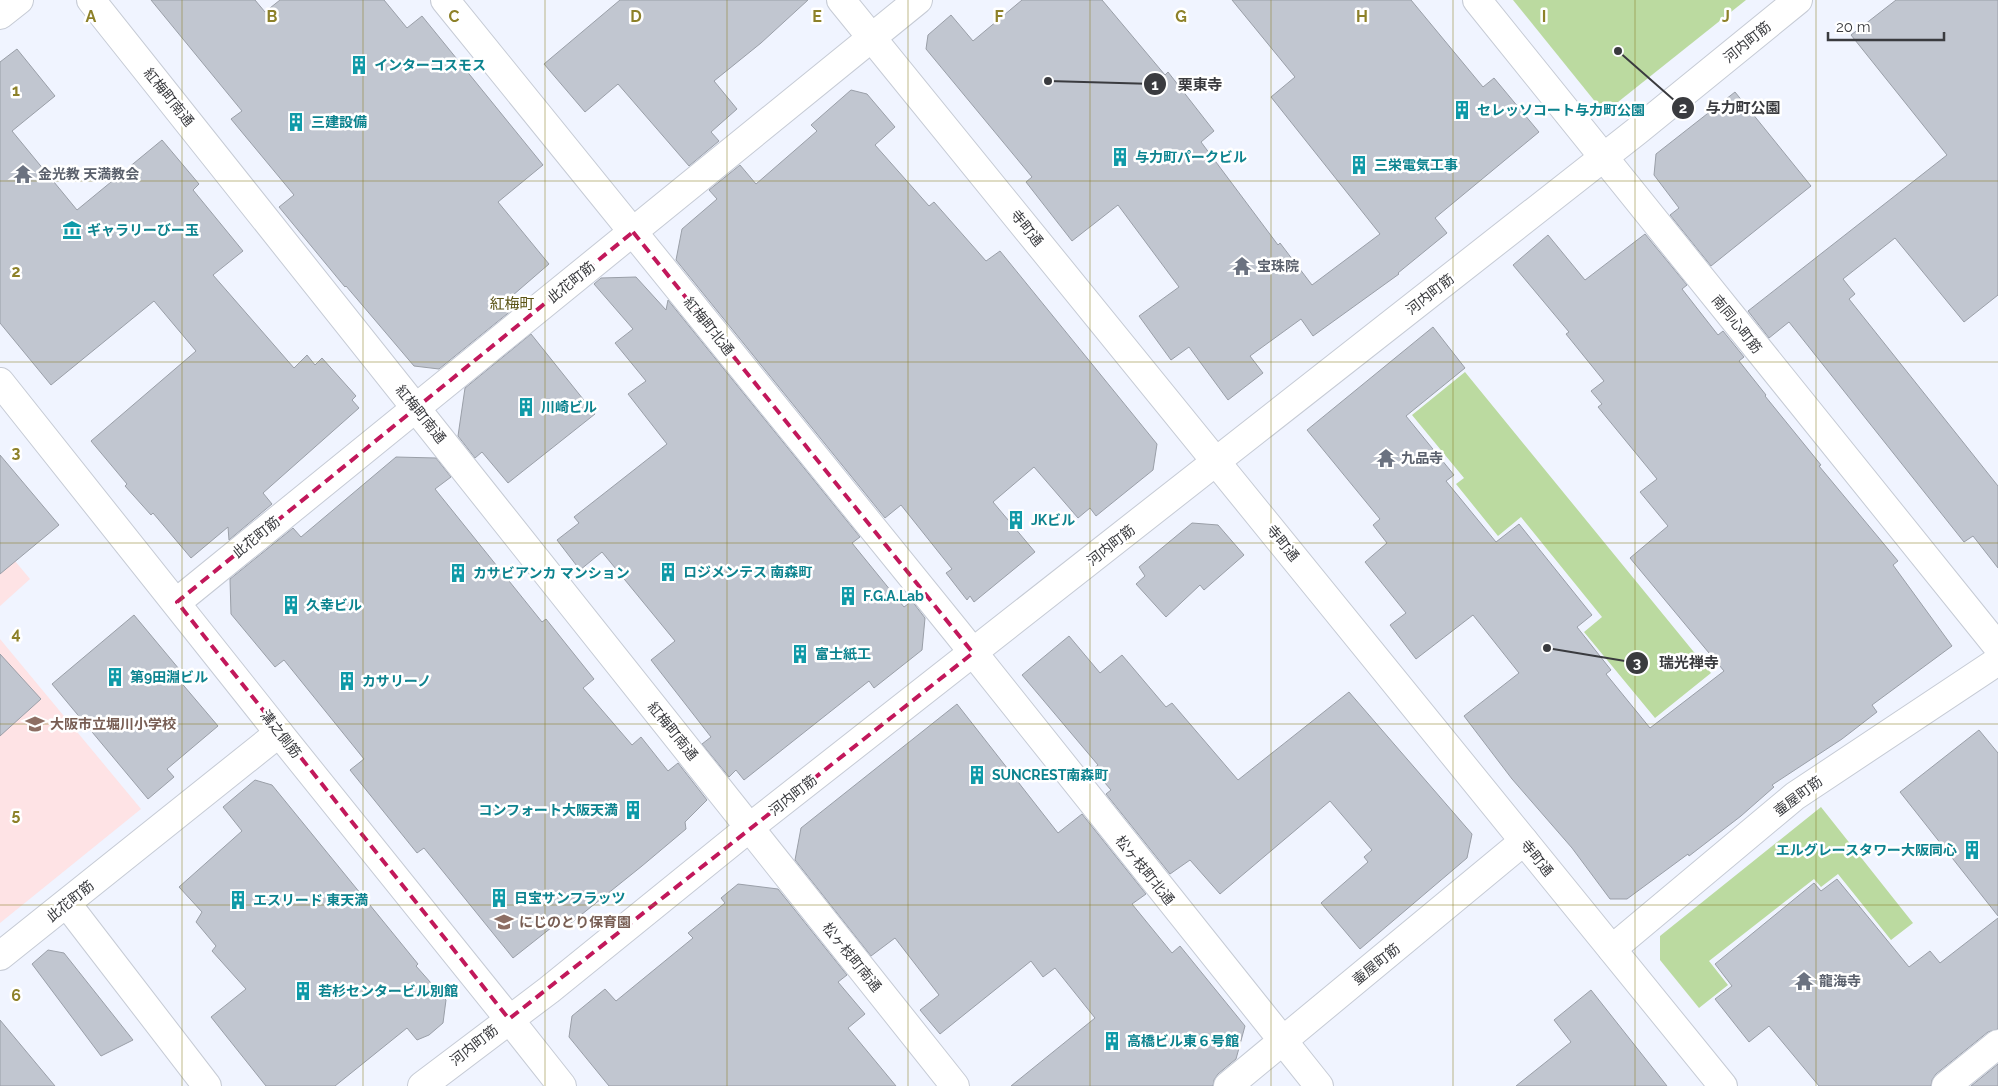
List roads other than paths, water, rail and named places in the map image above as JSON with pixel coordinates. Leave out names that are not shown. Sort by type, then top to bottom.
[{"type":"street","points":[[0,15],[19,0]]},
{"type":"street","name":"紅梅町南通","points":[[91,0],[749,828]]},
{"type":"street","name":"紅梅町北通","points":[[445,0],[973,653]]},
{"type":"street","name":"寺町通","points":[[841,0],[1723,1086]]},
{"type":"street","name":"此花町筋","points":[[177,602],[918,0]]},
{"type":"street","name":"南同心町筋","points":[[1477,0],[1602,158],[1998,647]]},
{"type":"street","name":"河内町筋","points":[[422,1086],[556,984],[749,828],[1217,462],[1602,158],[1798,0]]},
{"type":"street","name":"溝之側筋","points":[[0,382],[562,1086]]},
{"type":"street","name":"松ヶ枝町北通","points":[[973,653],[1319,1086]]},
{"type":"street","name":"壷屋町筋","points":[[1612,949],[1795,796],[1998,661]]},
{"type":"street","name":"此花町筋","points":[[0,956],[279,733]]},
{"type":"street","name":"松ヶ枝町南通","points":[[749,828],[955,1086]]},
{"type":"street","name":"壷屋町筋","points":[[1228,1086],[1524,841]]},
{"type":"street","points":[[67,904],[206,1086]]},
{"type":"street","points":[[1946,1086],[1998,1044]]},
{"type":"place","name":"与力町公園","points":[[1618,51]]},
{"type":"place","name":"インターコスモス","points":[[359,65]]},
{"type":"place","name":"栗東寺","points":[[1048,81]]},
{"type":"place","name":"セレッソコート与力町公園","points":[[1462,110]]},
{"type":"place","name":"三建設備","points":[[296,122]]},
{"type":"place","name":"与力町パークビル","points":[[1120,157]]},
{"type":"place","name":"三栄電気工事","points":[[1359,165]]},
{"type":"place","name":"金光教 天満教会","points":[[23,174]]},
{"type":"place","name":"ギャラリーびー玉","points":[[72,230]]},
{"type":"place","name":"宝珠院","points":[[1242,266]]},
{"type":"place","name":"川崎ビル","points":[[526,407]]},
{"type":"place","name":"九品寺","points":[[1386,458]]},
{"type":"place","name":"JKビル","points":[[1016,520]]},
{"type":"place","name":"ロジメンテス 南森町","points":[[668,572]]},
{"type":"place","name":"カサビアンカ マンション","points":[[458,573]]},
{"type":"place","name":"F.G.A.Lab","points":[[848,596]]},
{"type":"place","name":"久幸ビル","points":[[291,605]]},
{"type":"place","name":"瑞光禅寺","points":[[1547,648]]},
{"type":"place","name":"富士紙工","points":[[800,654]]},
{"type":"place","name":"第9田淵ビル","points":[[115,677]]},
{"type":"place","name":"カサリーノ","points":[[347,681]]},
{"type":"place","name":"大阪市立堀川小学校","points":[[35,724]]},
{"type":"place","name":"SUNCREST南森町","points":[[977,775]]},
{"type":"place","name":"コンフォート大阪天満","points":[[633,810]]},
{"type":"place","name":"エルグレースタワー大阪同心","points":[[1972,850]]},
{"type":"place","name":"日宝サンフラッツ","points":[[499,898]]},
{"type":"place","name":"エスリード 東天満","points":[[238,900]]},
{"type":"place","name":"にじのとり保育園","points":[[504,922]]},
{"type":"place","name":"龍海寺","points":[[1804,981]]},
{"type":"place","name":"若杉センタービル別館","points":[[303,991]]},
{"type":"place","name":"高橋ビル東６号館","points":[[1112,1041]]},
{"type":"district","name":"紅梅町","points":[[512,304]]}]
